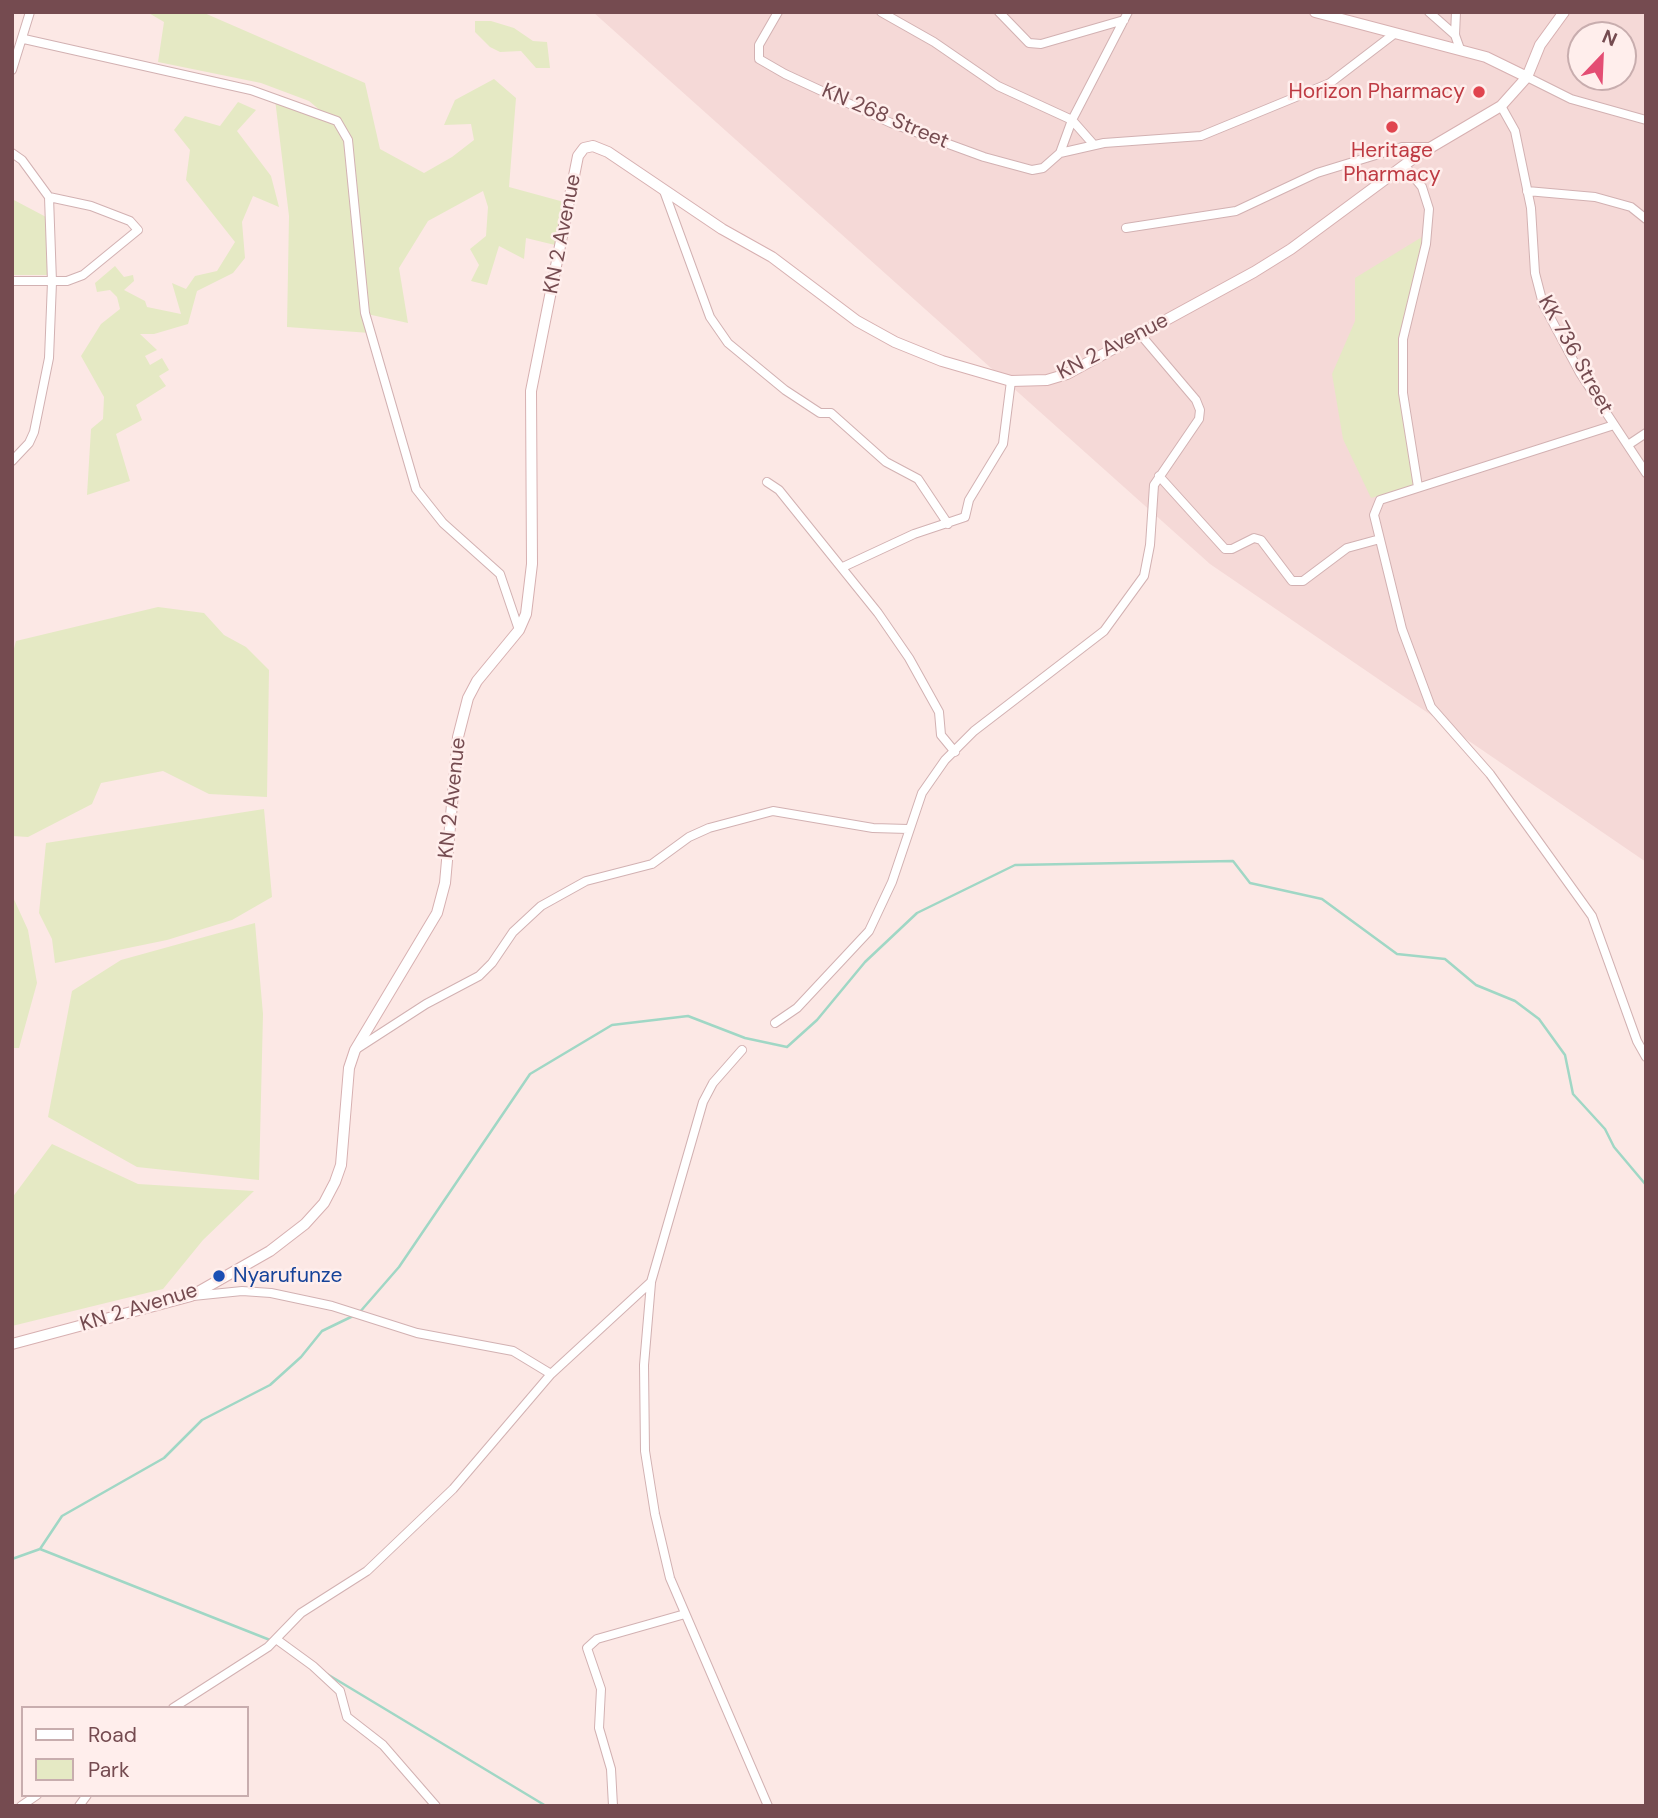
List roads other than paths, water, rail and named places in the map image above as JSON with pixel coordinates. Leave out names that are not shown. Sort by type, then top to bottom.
[{"type":"main road","points":[[1315,12],[1349,17],[1394,34],[1460,49],[1507,65],[1527,77]]},
{"type":"main road","name":"KN 2 Avenue","points":[[12,1344],[191,1296],[270,1251],[305,1224],[324,1203],[341,1165],[345,1096],[355,1050],[437,913],[445,883],[458,737],[468,698],[477,681],[519,630],[529,601],[532,564],[531,391],[578,156],[584,148],[593,146],[608,152],[664,191],[772,257],[857,321],[942,361],[1012,381],[1046,380],[1067,374],[1291,249],[1430,147],[1502,106],[1527,77],[1540,45],[1559,15]]},
{"type":"street","points":[[12,70],[24,39],[30,12]]},
{"type":"street","name":"KN 268 Street","points":[[778,12],[759,46],[758,55],[759,59],[785,74],[891,123],[985,157],[1038,170],[1060,153]]},
{"type":"street","points":[[881,12],[934,42],[998,86],[1072,120],[1094,145]]},
{"type":"street","points":[[999,12],[1029,43],[1041,44],[1126,16]]},
{"type":"street","points":[[1429,12],[1455,35]]},
{"type":"street","points":[[1456,12],[1455,35],[1460,49]]},
{"type":"street","points":[[1060,153],[1072,120],[1126,16]]},
{"type":"street","points":[[1060,153],[1094,145],[1201,136],[1331,83],[1394,34]]},
{"type":"street","points":[[24,39],[251,90],[337,121],[348,140],[365,313],[416,489],[443,523],[500,574],[519,630]]},
{"type":"street","points":[[1527,77],[1571,99],[1646,120]]},
{"type":"street","name":"KK 736 Street","points":[[1502,106],[1515,131],[1527,191],[1535,273],[1543,304],[1580,373],[1646,473]]},
{"type":"street","points":[[1126,228],[1236,211],[1328,169],[1402,147],[1430,147]]},
{"type":"street","points":[[12,153],[22,160],[49,197],[52,282],[49,358],[43,395],[34,432],[12,461]]},
{"type":"street","points":[[1405,166],[1422,187],[1429,209],[1426,244],[1403,339],[1404,393],[1418,487]]},
{"type":"street","points":[[664,191],[710,317],[728,343],[785,390],[820,413],[831,413],[886,462],[918,479],[948,524]]},
{"type":"street","points":[[1527,191],[1595,197],[1631,207],[1646,219]]},
{"type":"street","points":[[12,281],[67,281],[83,275],[138,230],[130,221],[91,206],[49,197]]},
{"type":"street","points":[[775,1023],[797,1008],[869,931],[892,881],[922,793],[946,760],[974,732],[1104,631],[1144,576],[1150,545],[1151,497],[1159,476],[1199,419],[1200,410],[1196,400],[1140,334]]},
{"type":"street","points":[[843,567],[914,534],[965,517],[969,500],[998,457],[1006,433],[1012,381]]},
{"type":"street","points":[[1614,425],[1380,500],[1374,515],[1402,629],[1431,708],[1490,774],[1592,916],[1637,1041],[1646,1057]]},
{"type":"street","points":[[1628,445],[1646,433]]},
{"type":"street","points":[[1159,476],[1225,549],[1232,549],[1254,538],[1261,540],[1292,581],[1303,581],[1347,548],[1380,539]]},
{"type":"street","points":[[767,482],[774,485],[843,567],[909,658],[939,712],[941,735],[955,752]]},
{"type":"street","points":[[355,1050],[426,1004],[479,976],[492,963],[513,932],[541,906],[586,881],[652,864],[689,837],[709,828],[773,811],[873,828],[908,829]]},
{"type":"street","points":[[742,1050],[713,1083],[703,1102],[651,1282],[644,1365],[645,1451],[670,1578],[768,1806]]},
{"type":"street","points":[[176,1706],[276,1639],[301,1613],[367,1571],[453,1489],[551,1374],[651,1282]]},
{"type":"street","points":[[191,1296],[242,1291],[296,1298],[332,1306],[417,1333],[513,1351],[551,1374]]},
{"type":"street","points":[[613,1806],[611,1769],[599,1728],[601,1689],[587,1648],[597,1639],[685,1614]]},
{"type":"street","points":[[276,1639],[313,1665],[340,1691],[347,1717],[383,1745],[436,1806]]},
{"type":"waterway","points":[[359,1313],[399,1267],[530,1074],[612,1025],[688,1016],[745,1038],[787,1047],[817,1020],[865,962],[917,913],[1015,865],[1233,861],[1250,883],[1322,899],[1397,954],[1445,959],[1476,985],[1515,1001],[1539,1019],[1565,1055],[1573,1094],[1605,1129],[1614,1147],[1646,1185]]},
{"type":"waterway","points":[[40,1549],[62,1516],[164,1458],[202,1420],[270,1385],[301,1357],[322,1331],[353,1316]]},
{"type":"waterway","points":[[12,1559],[40,1549],[270,1640]]},
{"type":"waterway","points":[[327,1674],[546,1806]]},
{"type":"place","name":"Horizon Pharmacy","points":[[1479,92]]},
{"type":"place","name":"Heritage Pharmacy","points":[[1392,127]]},
{"type":"place","name":"Nyarufunze","points":[[219,1276]]}]
